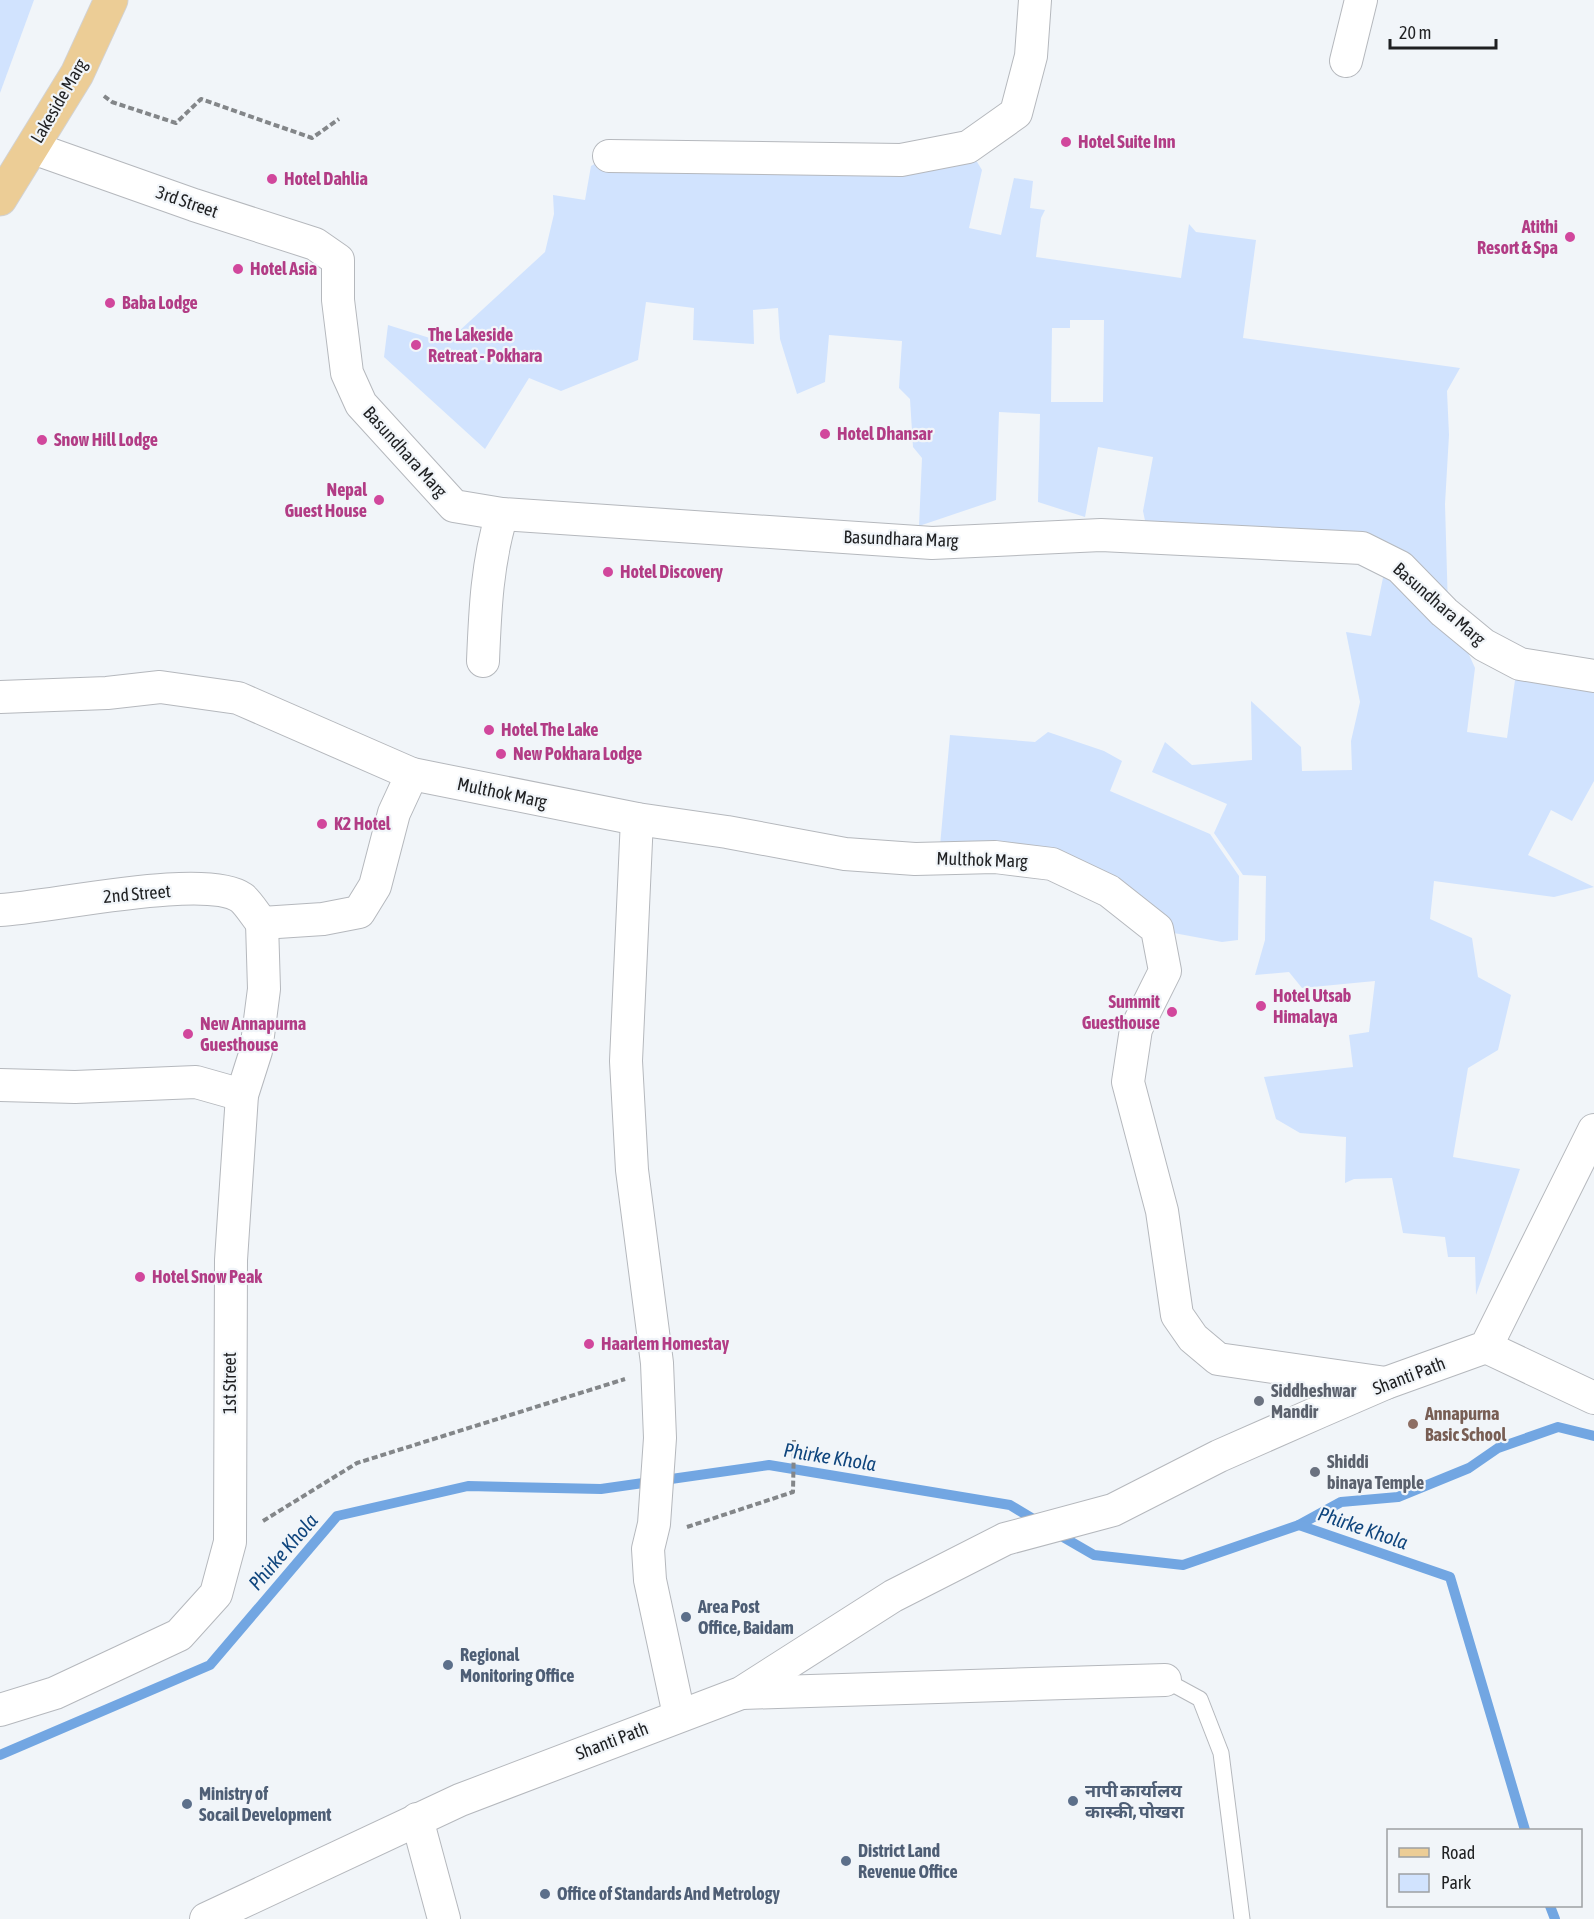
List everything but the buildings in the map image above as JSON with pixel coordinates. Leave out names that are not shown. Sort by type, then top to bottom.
[{"type":"main road","name":"Lakeside Marg","points":[[0,199],[77,74],[111,0]]},
{"type":"street","points":[[609,156],[901,159],[968,147],[1016,113],[1031,56],[1035,0]]},
{"type":"street","points":[[1346,60],[1361,0]]},
{"type":"street","name":"3rd Street","points":[[33,148],[194,205],[315,244],[338,260]]},
{"type":"street","name":"Basundhara Marg","points":[[338,260],[338,300],[347,373],[361,404],[454,506],[502,514],[932,543],[1101,535],[1362,548],[1400,567],[1444,612],[1484,645],[1520,664],[1594,676]]},
{"type":"street","points":[[483,661],[485,603],[492,547],[502,514]]},
{"type":"street","name":"Multhok Marg","points":[[0,697],[160,687],[238,698],[412,774],[637,819],[727,832],[845,854],[915,859],[994,857],[1052,864],[1109,891],[1157,929],[1165,971],[1136,1029],[1128,1082],[1162,1211],[1177,1315],[1193,1338],[1218,1359],[1386,1383]]},
{"type":"street","points":[[262,923],[323,919],[359,912],[375,886],[394,813],[412,774]]},
{"type":"street","points":[[637,819],[626,1061],[632,1170],[657,1363],[660,1438],[651,1536],[650,1580],[679,1715]]},
{"type":"street","name":"2nd Street","points":[[0,910],[118,894],[208,889],[241,898],[262,923]]},
{"type":"street","name":"1st Street","points":[[0,1710],[55,1693],[179,1635],[216,1593],[230,1542],[231,1260],[242,1095],[256,1052],[264,989],[262,923]]},
{"type":"street","points":[[0,1085],[75,1087],[196,1082],[242,1095]]},
{"type":"street","points":[[1594,1130],[1486,1347],[1594,1398]]},
{"type":"street","name":"Shanti Path","points":[[206,1919],[417,1819],[679,1715],[741,1693],[894,1596],[1005,1539],[1113,1510],[1220,1456],[1386,1383],[1486,1347]]},
{"type":"street","points":[[741,1693],[1165,1680]]},
{"type":"street","points":[[417,1819],[444,1919]]},
{"type":"lane","points":[[1165,1680],[1200,1699],[1221,1753],[1242,1919]]},
{"type":"path","points":[[77,74],[112,102],[176,123],[201,99],[312,138],[339,119]]},
{"type":"path","points":[[230,1542],[357,1463],[624,1379],[657,1363]]},
{"type":"path","points":[[651,1536],[793,1492],[794,1440]]},
{"type":"green space","points":[[0,0],[34,0],[0,93]]},
{"type":"green space","points":[[968,147],[982,170],[969,228],[1001,235],[1014,178],[1033,181],[1030,208],[1045,210],[1041,218],[1036,257],[1181,278],[1189,224],[1196,232],[1256,240],[1243,338],[1460,368],[1447,391],[1449,435],[1445,504],[1448,608],[1475,668],[1467,732],[1507,738],[1516,673],[1594,673],[1594,781],[1572,821],[1551,810],[1528,855],[1594,887],[1554,897],[1434,881],[1430,919],[1472,938],[1478,977],[1511,995],[1498,1050],[1468,1068],[1453,1157],[1520,1169],[1476,1295],[1475,1257],[1448,1257],[1445,1237],[1403,1233],[1392,1178],[1354,1179],[1345,1183],[1346,1137],[1300,1133],[1276,1119],[1264,1077],[1353,1067],[1349,1035],[1369,1032],[1375,981],[1302,988],[1289,972],[1255,975],[1265,940],[1266,876],[1243,875],[1214,833],[1227,804],[1152,772],[1165,742],[1192,765],[1252,760],[1251,701],[1301,747],[1302,771],[1352,770],[1351,741],[1360,702],[1346,632],[1371,636],[1385,568],[1401,562],[1147,530],[1143,511],[1153,457],[1098,447],[1085,517],[1038,502],[1040,414],[999,412],[996,500],[919,526],[922,458],[913,447],[910,399],[899,388],[902,341],[829,335],[825,382],[797,394],[780,339],[778,308],[753,310],[754,344],[693,340],[694,308],[646,302],[638,360],[561,391],[529,378],[485,449],[384,357],[388,325],[446,343],[545,252],[554,214],[553,195],[585,200],[591,166],[609,156]],"holes":[[[1070,320],[1104,320],[1103,402],[1051,402],[1052,328],[1070,328]]]},
{"type":"green space","points":[[1048,732],[1104,751],[1122,761],[1110,791],[1210,834],[1239,876],[1238,940],[1222,942],[1163,931],[1115,889],[940,846],[950,735],[1035,742]]},
{"type":"waterway","points":[[1299,1525],[1341,1502],[1398,1497],[1469,1468],[1498,1448],[1558,1427],[1594,1436]]},
{"type":"waterway","name":"Phirke Khola","points":[[0,1755],[210,1665],[337,1516],[468,1486],[601,1489],[769,1465],[1010,1505],[1040,1523]]},
{"type":"waterway","name":"Phirke Khola","points":[[1056,1533],[1094,1555],[1183,1565],[1299,1525],[1450,1577],[1525,1829]]},
{"type":"waterway","name":"Phirke Khola","points":[[1550,1907],[1555,1919]]},
{"type":"place","name":"Hotel Suite Inn","points":[[1066,142]]},
{"type":"place","name":"Hotel Dahlia","points":[[272,179]]},
{"type":"place","name":"Atithi Resort & Spa","points":[[1570,237]]},
{"type":"place","name":"Hotel Asia","points":[[238,269]]},
{"type":"place","name":"Baba Lodge","points":[[110,303]]},
{"type":"place","name":"The Lakeside Retreat - Pokhara","points":[[416,345]]},
{"type":"place","name":"Hotel Dhansar","points":[[825,434]]},
{"type":"place","name":"Snow Hill Lodge","points":[[42,440]]},
{"type":"place","name":"Nepal Guest House","points":[[379,500]]},
{"type":"place","name":"Hotel Discovery","points":[[608,572]]},
{"type":"place","name":"Hotel The Lake","points":[[489,730]]},
{"type":"place","name":"New Pokhara Lodge","points":[[501,754]]},
{"type":"place","name":"K2 Hotel","points":[[322,824]]},
{"type":"place","name":"Hotel Utsab Himalaya","points":[[1261,1006]]},
{"type":"place","name":"Summit Guesthouse","points":[[1172,1012]]},
{"type":"place","name":"New Annapurna Guesthouse","points":[[188,1034]]},
{"type":"place","name":"Hotel Snow Peak","points":[[140,1277]]},
{"type":"place","name":"Haarlem Homestay","points":[[589,1344]]},
{"type":"place","name":"Siddheshwar Mandir","points":[[1259,1401]]},
{"type":"place","name":"Annapurna Basic School","points":[[1413,1424]]},
{"type":"place","name":"Shiddi binaya Temple","points":[[1315,1472]]},
{"type":"place","name":"Area Post Office, Baidam","points":[[686,1617]]},
{"type":"place","name":"Regional Monitoring Office","points":[[448,1665]]},
{"type":"place","name":"नापी कार्यालय कास्की, पोखरा","points":[[1073,1801]]},
{"type":"place","name":"Ministry of Socail Development","points":[[187,1804]]},
{"type":"place","name":"District Land Revenue Office","points":[[846,1861]]},
{"type":"place","name":"Office of Standards And Metrology","points":[[545,1894]]}]
